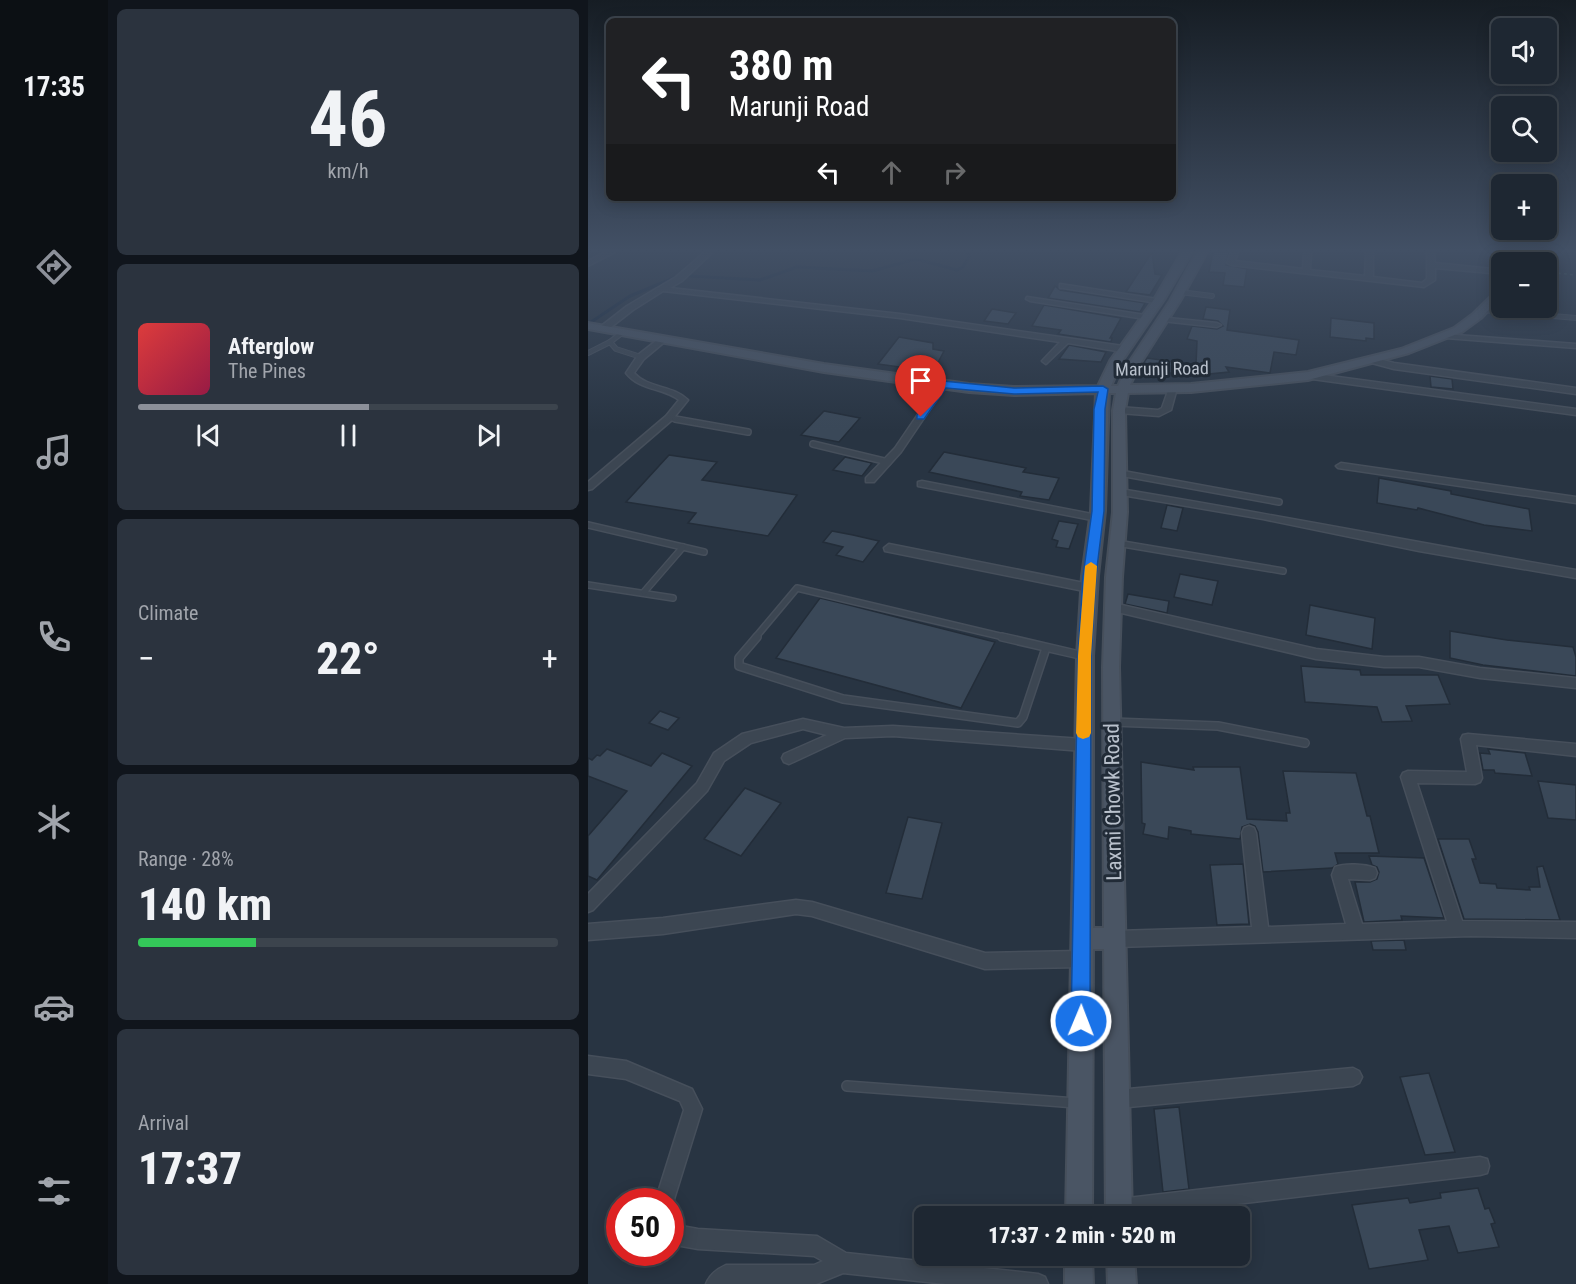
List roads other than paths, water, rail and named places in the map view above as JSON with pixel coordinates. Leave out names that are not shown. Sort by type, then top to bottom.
[{"type":"main road","points":[[1113,388],[1123,350],[1149,312]]},
{"type":"main road","points":[[1113,388],[1134,364],[1167,312]]},
{"type":"main road","name":"Marunji Road","points":[[595,327],[824,368],[1014,391],[1173,388],[1308,376],[1405,351],[1446,336],[1458,330],[1480,312]]},
{"type":"main road","name":"Laxmi Chowk Road","points":[[1113,388],[1119,410],[1120,482],[1113,610],[1112,722],[1119,1206]]},
{"type":"main road","name":"Laxmi Chowk Road","points":[[1079,1206],[1084,656],[1097,518],[1100,409],[1113,388]]},
{"type":"main road","points":[[1087,610],[1113,610]]},
{"type":"main road","points":[[1081,948],[1116,939]]},
{"type":"main road","points":[[1079,1266],[1079,1284]]},
{"type":"main road","points":[[1121,1266],[1122,1284]]},
{"type":"street","points":[[595,327],[623,312]]},
{"type":"street","points":[[864,312],[1123,350]]},
{"type":"street","points":[[1114,312],[1145,317]]},
{"type":"street","points":[[1162,319],[1217,325]]},
{"type":"street","points":[[1446,336],[1576,346]]},
{"type":"street","points":[[589,485],[669,418],[684,400],[679,394],[643,384],[633,378],[630,373],[641,357],[664,339]]},
{"type":"street","points":[[1046,361],[1066,341]]},
{"type":"street","points":[[1371,360],[1394,366],[1576,391]]},
{"type":"street","points":[[1308,376],[1576,412]]},
{"type":"street","points":[[870,480],[888,462],[943,384]]},
{"type":"street","points":[[1119,410],[1159,413],[1166,410],[1173,388]]},
{"type":"street","points":[[1341,466],[1576,500]]},
{"type":"street","points":[[1120,482],[1263,516],[1419,547],[1576,574]]},
{"type":"street","points":[[922,484],[1097,518]]},
{"type":"street","points":[[889,548],[1089,588]]},
{"type":"street","points":[[1113,610],[1316,654],[1384,662],[1419,662],[1480,673],[1576,683]]},
{"type":"street","points":[[588,905],[702,787],[718,757],[747,738],[803,724],[844,733],[893,730],[1083,745]]},
{"type":"street","points":[[789,758],[844,733]]},
{"type":"street","points":[[1457,929],[1408,777],[1475,778],[1468,739],[1576,750]]},
{"type":"street","points":[[1249,833],[1261,934]]},
{"type":"street","points":[[1356,932],[1339,875],[1340,872],[1370,873]]},
{"type":"street","points":[[588,932],[663,926],[796,907],[812,909],[985,961],[1081,948]]},
{"type":"street","points":[[1116,939],[1457,929],[1576,930]]},
{"type":"street","points":[[588,1065],[626,1070],[686,1095],[693,1109],[668,1188]]},
{"type":"street","points":[[1118,1099],[1353,1077]]},
{"type":"street","points":[[1173,1206],[1480,1166]]},
{"type":"street","points":[[684,1236],[818,1246],[843,1263],[1038,1284]]},
{"type":"street","points":[[716,1284],[726,1275],[814,1275],[843,1263]]},
{"type":"lane","points":[[1505,312],[1576,318]]},
{"type":"lane","points":[[588,353],[610,342],[623,332]]},
{"type":"lane","points":[[610,342],[616,349],[641,357]]},
{"type":"lane","points":[[669,418],[748,432]]},
{"type":"lane","points":[[813,444],[888,462]]},
{"type":"lane","points":[[1120,482],[1279,502]]},
{"type":"lane","points":[[588,525],[704,552]]},
{"type":"lane","points":[[1117,543],[1283,571]]},
{"type":"lane","points":[[644,592],[683,547]]},
{"type":"lane","points":[[588,585],[673,598]]},
{"type":"lane","points":[[1046,648],[1023,717],[1018,723],[843,699],[739,666],[739,658],[797,588],[1084,656]]},
{"type":"lane","points":[[1112,722],[1218,726],[1305,743]]},
{"type":"lane","points":[[848,1086],[1080,1103]]},
{"type":"waterway","points":[[588,324],[606,312]]}]
